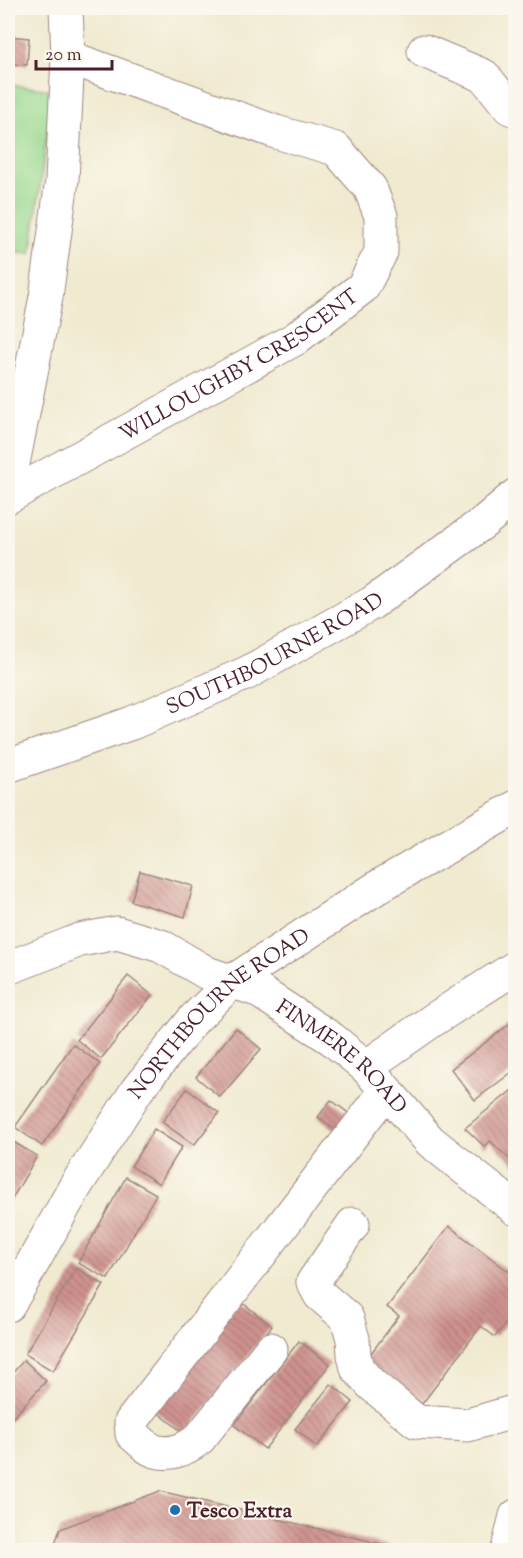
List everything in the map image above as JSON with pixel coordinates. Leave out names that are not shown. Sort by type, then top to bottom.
[{"type":"street","points":[[8,489],[47,286],[62,180],[68,57],[66,8]]},
{"type":"street","points":[[424,51],[484,76],[510,108],[516,110]]},
{"type":"street","name":"WILLOUGHBY CRESCENT","points":[[8,497],[295,339],[363,287],[381,252],[381,216],[370,188],[336,149],[276,132],[68,57]]},
{"type":"street","name":"SOUTHBOURNE ROAD","points":[[8,766],[132,723],[247,673],[372,603],[484,522],[516,495]]},
{"type":"street","name":"NORTHBOURNE ROAD","points":[[8,1305],[75,1187],[137,1090],[194,1019],[233,981],[381,885],[516,807]]},
{"type":"street","name":"FINMERE ROAD","points":[[8,968],[80,940],[117,933],[161,946],[207,974],[257,990],[332,1039],[376,1079],[430,1141],[516,1209]]},
{"type":"street","points":[[271,1349],[199,1439],[188,1447],[174,1452],[153,1451],[132,1434],[131,1422],[376,1079],[434,1020],[516,967]]},
{"type":"street","points":[[353,1224],[314,1282],[320,1295],[346,1318],[354,1339],[357,1368],[371,1384],[417,1422],[468,1425],[516,1411]]},
{"type":"street","points":[[508,1549],[516,1516]]},
{"type":"green space","points":[[8,85],[53,90],[31,254],[8,252]]},
{"type":"building","points":[[8,36],[29,38],[27,65],[8,64]]},
{"type":"building","points":[[140,871],[193,886],[185,917],[131,901]]},
{"type":"building","points":[[128,976],[152,995],[101,1059],[77,1040]]},
{"type":"building","points":[[516,1019],[516,1069],[475,1100],[451,1069]]},
{"type":"building","points":[[236,1028],[261,1049],[220,1097],[196,1077]]},
{"type":"building","points":[[73,1044],[100,1064],[42,1146],[15,1127]]},
{"type":"building","points":[[516,1087],[516,1165],[490,1141],[485,1147],[465,1128]]},
{"type":"building","points":[[187,1089],[219,1113],[194,1145],[162,1122]]},
{"type":"building","points":[[331,1100],[351,1115],[338,1132],[318,1117]]},
{"type":"building","points":[[154,1129],[182,1147],[159,1184],[131,1166]]},
{"type":"building","points":[[10,1140],[37,1156],[8,1206],[8,1145]]},
{"type":"building","points":[[126,1177],[156,1194],[108,1279],[78,1263]]},
{"type":"building","points":[[449,1226],[516,1277],[516,1311],[495,1337],[481,1326],[422,1404],[365,1361],[399,1316],[387,1307]]},
{"type":"building","points":[[76,1268],[104,1285],[53,1371],[25,1354]]},
{"type":"building","points":[[239,1300],[272,1326],[185,1434],[152,1408]]},
{"type":"building","points":[[299,1341],[330,1364],[265,1449],[234,1425]]},
{"type":"building","points":[[24,1360],[46,1381],[8,1423],[8,1378]]},
{"type":"building","points":[[331,1384],[353,1402],[317,1447],[295,1429]]},
{"type":"building","name":"Tesco Extra","points":[[160,1491],[407,1550],[53,1550],[60,1529]]},
{"type":"place","name":"Tesco Extra","points":[[175,1510]]}]
